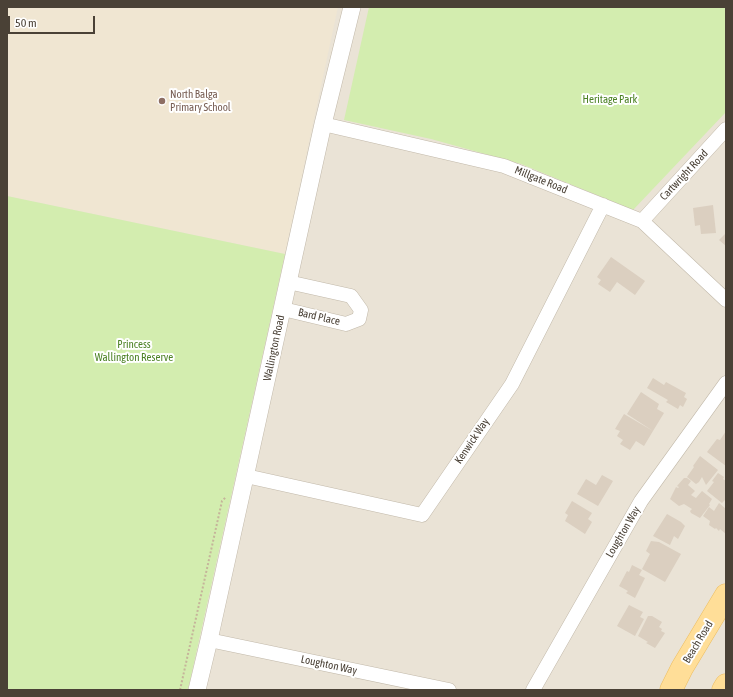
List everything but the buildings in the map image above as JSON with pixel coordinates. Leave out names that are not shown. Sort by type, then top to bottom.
[{"type":"main road","name":"Beach Road","points":[[671,690],[682,668],[726,595]]},
{"type":"main road","points":[[723,690],[726,685]]},
{"type":"street","name":"Wallington Road","points":[[197,690],[246,476],[323,124],[352,7]]},
{"type":"street","name":"Millgate Road","points":[[323,124],[504,166],[642,221],[726,300]]},
{"type":"street","name":"Cartwright Road","points":[[642,221],[726,130]]},
{"type":"street","name":"Kenwick Way","points":[[246,476],[422,515],[512,384],[603,205]]},
{"type":"street","name":"Bard Place","points":[[282,309],[346,324],[359,319],[361,310],[352,296],[288,282]]},
{"type":"street","name":"Loughton Way","points":[[533,690],[641,500],[726,384]]},
{"type":"street","name":"Loughton Way","points":[[209,640],[449,690]]},
{"type":"shaded area","points":[[7,7],[726,7],[726,690],[7,690]]},
{"type":"shaded area","name":"North Balga Primary School","points":[[7,7],[338,7],[285,254],[7,196]]},
{"type":"green space","name":"Heritage Park","points":[[369,7],[726,7],[726,112],[633,210],[521,164],[431,139],[344,120]]},
{"type":"green space","name":"Princess Wallington Reserve","points":[[7,196],[285,254],[188,690],[7,690]]},
{"type":"place","name":"North Balga Primary School","points":[[162,101]]}]
